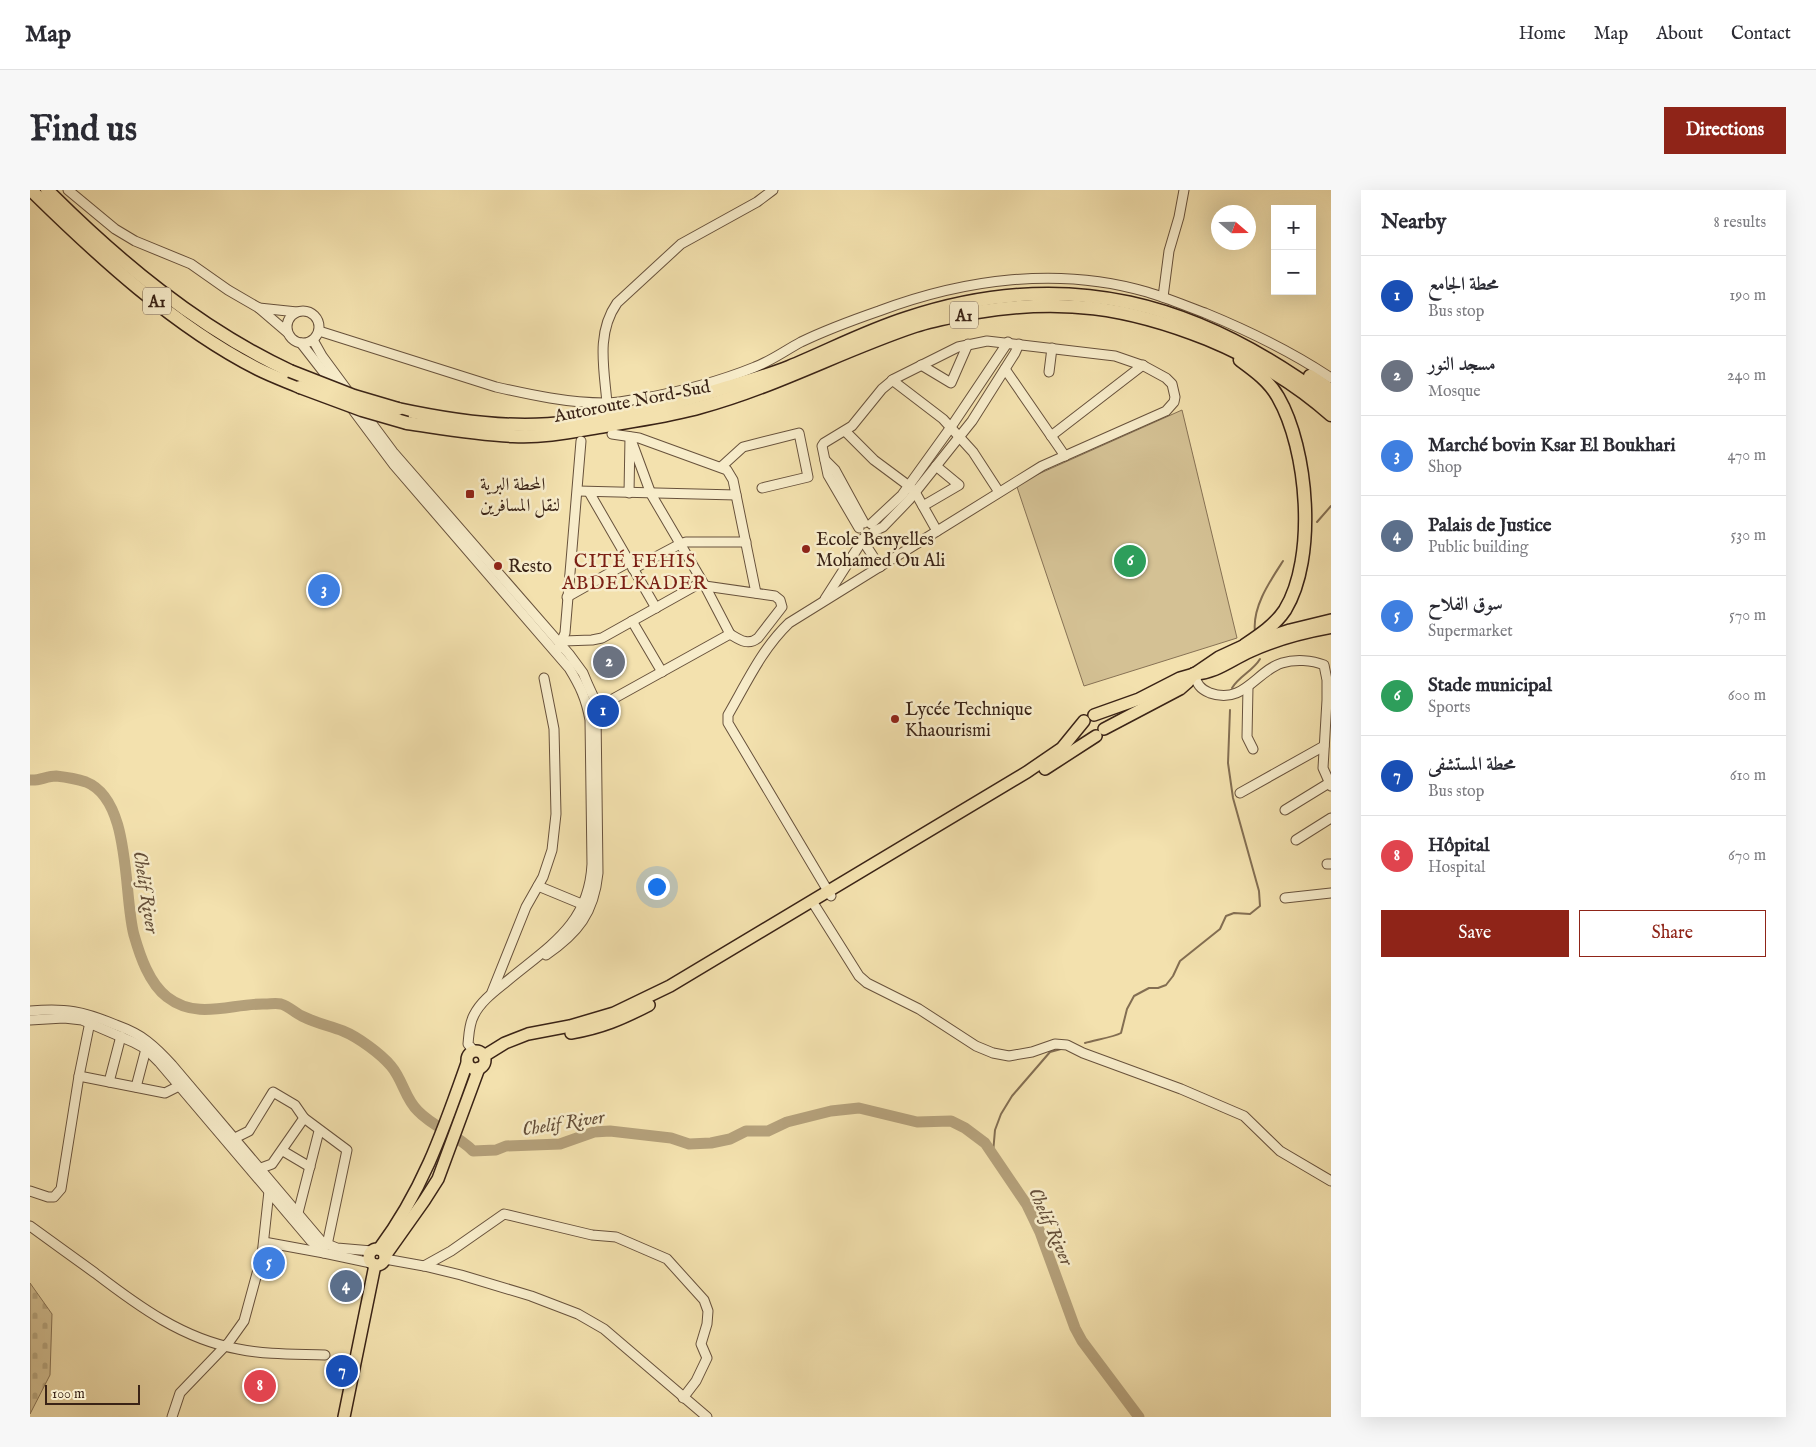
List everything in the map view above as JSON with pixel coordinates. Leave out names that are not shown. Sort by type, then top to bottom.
[{"type":"highway","name":"Autoroute Nord-Sud","points":[[31,190],[109,263],[185,323],[258,369],[300,387],[406,423],[490,434],[540,436],[671,415],[729,399],[793,376],[918,325],[962,315],[1016,307],[1064,305],[1109,309],[1159,321],[1221,345],[1267,367],[1307,395],[1331,415]]},
{"type":"highway","name":"Autoroute Nord-Sud","points":[[47,190],[120,258],[178,303],[231,340],[262,358],[354,396],[398,410],[452,420],[524,425],[564,423],[629,412],[709,393],[788,368],[872,330],[934,309],[995,297],[1062,293],[1135,303],[1218,331],[1247,346],[1301,379],[1331,402]]},
{"type":"highway","points":[[1221,345],[1260,375],[1278,395],[1295,438],[1304,488],[1304,545],[1299,579],[1293,596],[1284,612],[1273,624],[1245,645]]},
{"type":"highway","points":[[1264,356],[1296,368],[1331,390]]},
{"type":"highway","points":[[1194,674],[1212,671],[1249,651],[1274,641],[1331,626]]},
{"type":"main road","points":[[344,1417],[378,1257],[417,1191],[436,1149],[467,1062],[467,1057],[528,1034],[590,1021],[638,1002],[670,986],[1060,760],[1100,732],[1180,689],[1194,674],[1218,657],[1245,645],[1290,630],[1331,620]]},
{"type":"main road","points":[[522,1037],[530,1039],[593,1029],[625,1018],[815,906],[830,894],[1051,756],[1069,741],[1088,716],[1139,698],[1180,678],[1194,674]]},
{"type":"main road","points":[[1094,715],[1103,720],[1100,732]]},
{"type":"main road","points":[[1084,722],[1087,734],[1100,732]]},
{"type":"main road","points":[[378,1257],[415,1215],[438,1179],[479,1068],[484,1064],[479,1053]]},
{"type":"main road","points":[[467,1062],[473,1068],[479,1068]]},
{"type":"street","points":[[68,190],[95,214],[122,233],[135,241],[191,264],[228,290],[259,308],[287,332],[293,340],[301,343],[313,340],[319,330],[319,325],[315,315],[305,310],[290,316],[287,332]]},
{"type":"street","points":[[607,403],[603,340],[605,326],[617,303],[681,244],[744,210],[773,190]]},
{"type":"street","points":[[1164,297],[1169,251],[1179,217],[1184,190]]},
{"type":"street","points":[[319,330],[496,386],[570,401],[607,403],[659,396],[708,384],[756,366],[804,341],[906,301],[966,286],[991,282],[1054,278],[1099,282],[1164,297],[1254,334],[1311,364],[1331,378]]},
{"type":"street","points":[[259,308],[297,312]]},
{"type":"street","points":[[313,340],[322,356],[393,452],[583,673],[594,698],[592,710],[592,864],[591,882],[584,905],[562,936],[491,994],[478,1009],[471,1022],[468,1044],[479,1053]]},
{"type":"street","points":[[823,602],[864,538],[870,537],[867,526],[828,475],[822,449],[824,443],[852,426],[882,389],[892,380],[958,347],[987,341],[1115,356],[1143,366],[1166,378],[1172,384],[1175,397],[1171,407],[1166,411],[1042,466],[999,492],[880,567],[789,623],[773,638],[728,714],[727,720],[830,894]]},
{"type":"street","points":[[912,489],[1008,342]]},
{"type":"street","points":[[301,343],[394,465],[560,646]]},
{"type":"street","points":[[921,365],[951,383],[968,344]]},
{"type":"street","points":[[867,526],[902,495],[912,489],[936,466],[972,421],[1019,344]]},
{"type":"street","points":[[1049,372],[1052,348]]},
{"type":"street","points":[[1051,436],[1143,366]]},
{"type":"street","points":[[1005,369],[1065,456]]},
{"type":"street","points":[[892,380],[943,419],[960,436],[973,452],[999,492]]},
{"type":"street","points":[[846,431],[874,460],[912,489],[937,531]]},
{"type":"street","points":[[721,467],[743,447],[799,432],[808,477],[762,488]]},
{"type":"street","points":[[612,434],[630,437],[727,470],[733,480],[756,593]]},
{"type":"street","points":[[560,646],[597,640],[704,584],[775,596],[780,600],[782,607],[753,642],[747,643],[730,634],[704,584],[651,494],[630,437]]},
{"type":"street","points":[[629,493],[630,437]]},
{"type":"street","points":[[560,646],[565,633],[581,441]]},
{"type":"street","points":[[923,506],[959,485],[936,466]]},
{"type":"street","points":[[578,491],[736,495]]},
{"type":"street","points":[[589,492],[656,608]]},
{"type":"street","points":[[864,538],[865,544],[880,567]]},
{"type":"street","points":[[567,597],[686,542],[746,542]]},
{"type":"street","points":[[632,621],[662,672]]},
{"type":"street","points":[[592,710],[730,634]]},
{"type":"street","points":[[1194,674],[1200,688],[1216,695],[1235,694],[1281,663],[1313,661],[1324,665],[1327,690],[1323,768],[1330,784],[1285,810]]},
{"type":"street","points":[[491,994],[526,907],[543,877],[552,850],[556,814],[554,729],[544,678]]},
{"type":"street","points":[[1248,687],[1247,737],[1254,749]]},
{"type":"street","points":[[491,994],[569,939],[586,916],[593,901],[598,873],[598,737],[592,710]]},
{"type":"street","points":[[1240,793],[1324,746]]},
{"type":"street","points":[[1296,840],[1331,818]]},
{"type":"street","points":[[538,886],[584,905]]},
{"type":"street","points":[[1285,898],[1331,893]]},
{"type":"street","points":[[815,906],[859,976],[919,1009],[976,1046],[993,1053],[1009,1056],[1032,1052],[1055,1044],[1067,1045],[1083,1053],[1181,1089],[1244,1116],[1280,1151],[1331,1181]]},
{"type":"street","points":[[30,1012],[63,1009],[129,1030],[146,1039],[172,1065],[261,1168],[322,1242],[325,1249]]},
{"type":"street","points":[[30,1191],[54,1197],[61,1189],[79,1076],[91,1019]]},
{"type":"street","points":[[30,1020],[91,1019],[146,1049],[311,1241],[325,1249]]},
{"type":"street","points":[[109,1082],[121,1036]]},
{"type":"street","points":[[136,1087],[146,1049]]},
{"type":"street","points":[[79,1076],[165,1093],[179,1086]]},
{"type":"street","points":[[235,1138],[249,1131],[273,1092],[295,1105],[304,1118],[319,1131],[347,1150],[325,1249]]},
{"type":"street","points":[[261,1168],[272,1164],[304,1118]]},
{"type":"street","points":[[298,1213],[319,1131]]},
{"type":"street","points":[[283,1150],[310,1167]]},
{"type":"street","points":[[172,1417],[180,1393],[225,1346],[244,1321],[264,1242],[269,1191]]},
{"type":"street","points":[[424,1266],[452,1251],[504,1214],[592,1234],[616,1237],[667,1259],[704,1300],[708,1311],[707,1324],[701,1344],[707,1358],[696,1381],[683,1398]]},
{"type":"street","points":[[30,1226],[159,1319],[205,1340],[237,1349],[276,1354],[326,1354]]},
{"type":"street","points":[[264,1242],[325,1249],[337,1248],[424,1266],[531,1296],[578,1314],[604,1329],[707,1417]]},
{"type":"green space","points":[[1182,410],[1237,638],[1084,686],[1016,484]]},
{"type":"green space","points":[[30,1283],[52,1314],[50,1375],[30,1414]]},
{"type":"waterway","points":[[1317,522],[1331,506]]},
{"type":"waterway","points":[[1255,632],[1256,613],[1259,604],[1283,561]]},
{"type":"waterway","points":[[1232,688],[1260,659]]},
{"type":"waterway","points":[[1085,1043],[1121,1033],[1127,1009],[1134,996],[1149,988],[1158,988],[1166,985],[1173,976],[1180,961],[1220,929],[1226,916],[1234,913],[1250,914],[1260,906],[1259,891],[1233,798],[1228,763],[1230,710]]},
{"type":"waterway","name":"Chelif River","points":[[30,780],[56,776],[71,778],[86,782],[101,792],[111,808],[119,828],[131,918],[142,960],[150,977],[167,997],[179,1004],[203,1009],[253,1004],[281,1004],[309,1019],[349,1034],[387,1061],[395,1071],[410,1101],[424,1117],[460,1140],[473,1151],[496,1150],[506,1146],[560,1144],[594,1132],[610,1131],[671,1138],[689,1144],[711,1143],[730,1139],[746,1131],[768,1131],[787,1122],[831,1111],[859,1108],[917,1122],[951,1121],[965,1128],[985,1143],[1027,1205],[1040,1232],[1075,1328],[1082,1341],[1139,1417]]},
{"type":"waterway","points":[[993,1153],[995,1130],[1001,1114],[1012,1096],[1050,1052],[1061,1049]]},
{"type":"place","name":"المحطة البرية لنقل المسافرين","points":[[470,494]]},
{"type":"place","name":"Ecole Benyelles Mohamed Ou Ali","points":[[806,549]]},
{"type":"place","name":"Stade municipal","points":[[1130,561]]},
{"type":"place","name":"Resto","points":[[498,566]]},
{"type":"place","name":"Marché bovin Ksar El Boukhari","points":[[324,590]]},
{"type":"place","name":"مسجد النور","points":[[609,662]]},
{"type":"place","name":"محطة الجامع","points":[[603,711]]},
{"type":"place","name":"Lycée Technique Khaourismi","points":[[895,719]]},
{"type":"place","name":"سوق الفلاح","points":[[269,1263]]},
{"type":"place","name":"Palais de Justice","points":[[346,1286]]},
{"type":"place","name":"محطة المستشفى","points":[[342,1371]]},
{"type":"place","name":"Hôpital","points":[[260,1386]]},
{"type":"district","name":"CITÉ FEHIS ABDELKADER","points":[[635,571]]}]
